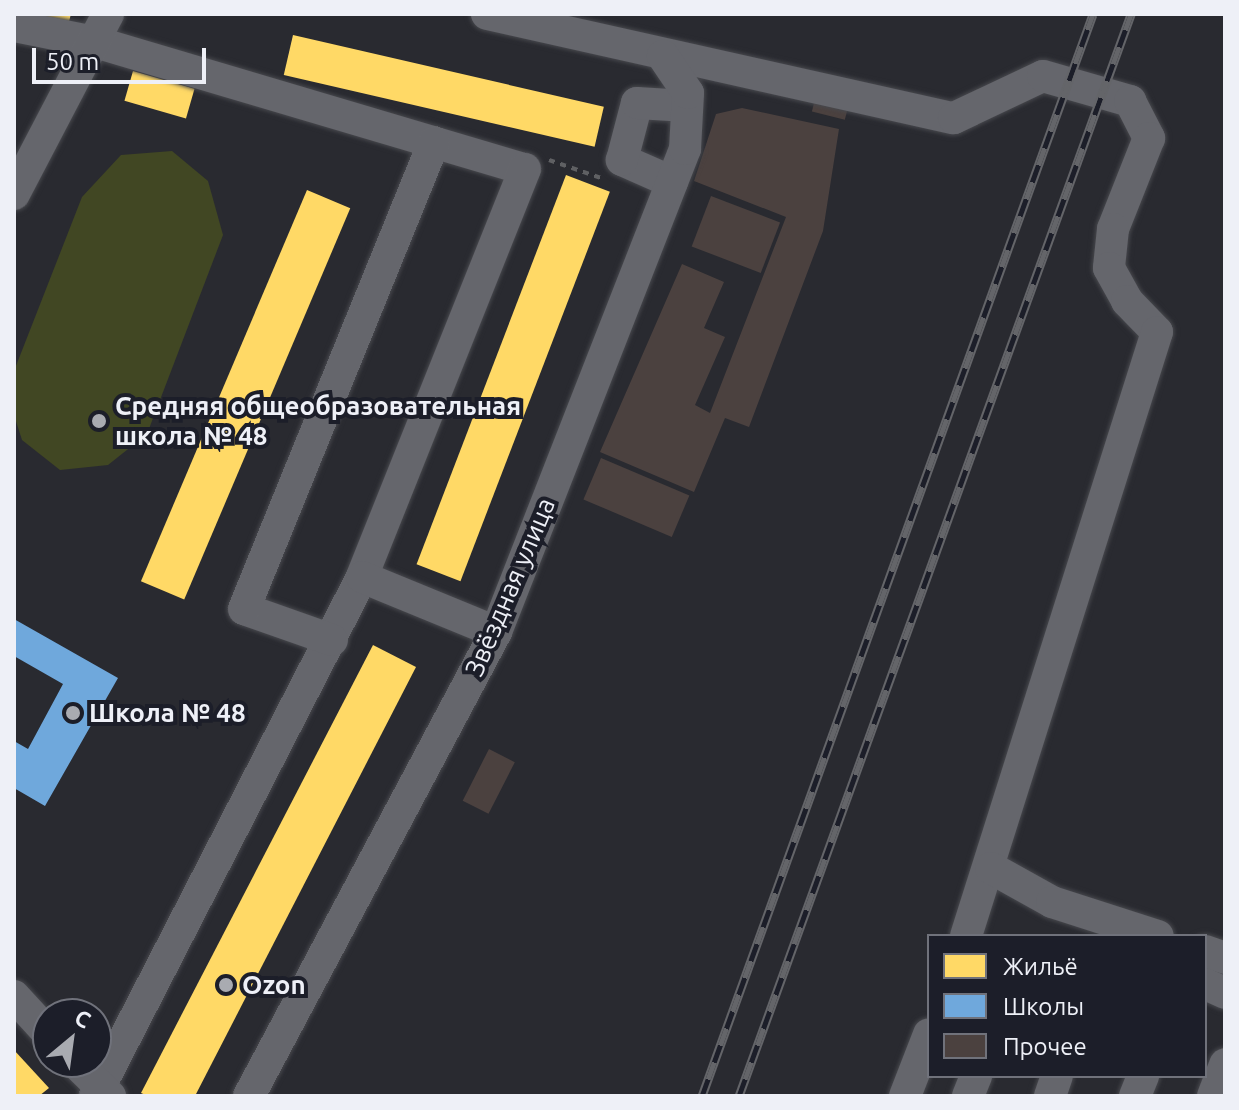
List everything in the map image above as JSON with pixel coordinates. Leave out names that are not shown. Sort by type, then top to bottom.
[{"type":"street","points":[[487,14],[663,56],[954,118],[1043,76],[1130,101],[1149,138],[1113,229],[1109,268],[1127,301],[1157,332],[991,868],[967,934]]},
{"type":"street","points":[[14,26],[102,28],[434,142],[525,169],[362,577],[332,640],[102,1094],[88,1078]]},
{"type":"street","points":[[14,194],[102,28]]},
{"type":"street","name":"Звёздная улица","points":[[249,1096],[496,632],[685,149],[688,93],[663,56]]},
{"type":"street","points":[[672,182],[622,160],[637,103],[687,106]]},
{"type":"street","points":[[332,640],[244,609],[434,142]]},
{"type":"street","points":[[362,577],[496,632]]},
{"type":"street","points":[[991,868],[1107,934]]},
{"type":"street","points":[[1052,902],[1152,934]]},
{"type":"street","points":[[14,996],[32,1016]]},
{"type":"street","points":[[905,1096],[927,1039]]},
{"type":"street","points":[[1213,1096],[1225,1062]]},
{"type":"path","points":[[525,169],[546,159],[624,186],[633,165]]},
{"type":"green space","points":[[172,151],[208,181],[223,235],[147,434],[108,465],[60,470],[22,440],[14,415],[14,371],[82,197],[121,155]]},
{"type":"building: Жильё","points":[[14,14],[71,14],[67,29]]},
{"type":"building: Жильё","points":[[293,35],[604,107],[595,147],[284,75]]},
{"type":"building: Жильё","points":[[133,71],[195,89],[186,118],[124,101]]},
{"type":"building: Жильё","points":[[566,175],[610,192],[460,581],[417,564]]},
{"type":"building: Жильё","points":[[307,190],[350,208],[184,600],[141,581]]},
{"type":"building: Жильё","points":[[373,645],[416,667],[195,1096],[148,1096],[141,1093]]},
{"type":"building: Жильё","points":[[14,1050],[32,1070],[32,1078],[40,1078],[49,1088],[39,1096],[14,1096]]},
{"type":"building: Школы","name":"Школа № 48","points":[[14,619],[118,678],[45,806],[14,788],[14,741],[28,749],[63,684],[14,656]]},
{"type":"building: Прочее","points":[[815,99],[848,107],[845,120],[812,112]]},
{"type":"building: Прочее","points":[[742,108],[839,129],[823,231],[749,427],[725,418],[694,492],[600,452],[682,264],[724,282],[704,328],[725,337],[695,405],[710,413],[786,217],[694,181],[716,114]]},
{"type":"building: Прочее","points":[[711,196],[780,223],[761,273],[692,246]]},
{"type":"building: Прочее","points":[[601,458],[689,496],[672,537],[583,499]]},
{"type":"building: Прочее","points":[[489,749],[515,762],[489,814],[463,801]]},
{"type":"railway","points":[[702,1096],[1093,14]]},
{"type":"railway","points":[[739,1096],[1131,14]]},
{"type":"place","name":"Средняя общеобразовательная школа № 48","points":[[99,421]]},
{"type":"place","name":"Школа № 48","points":[[73,713]]},
{"type":"place","name":"Ozon","points":[[226,985]]}]
